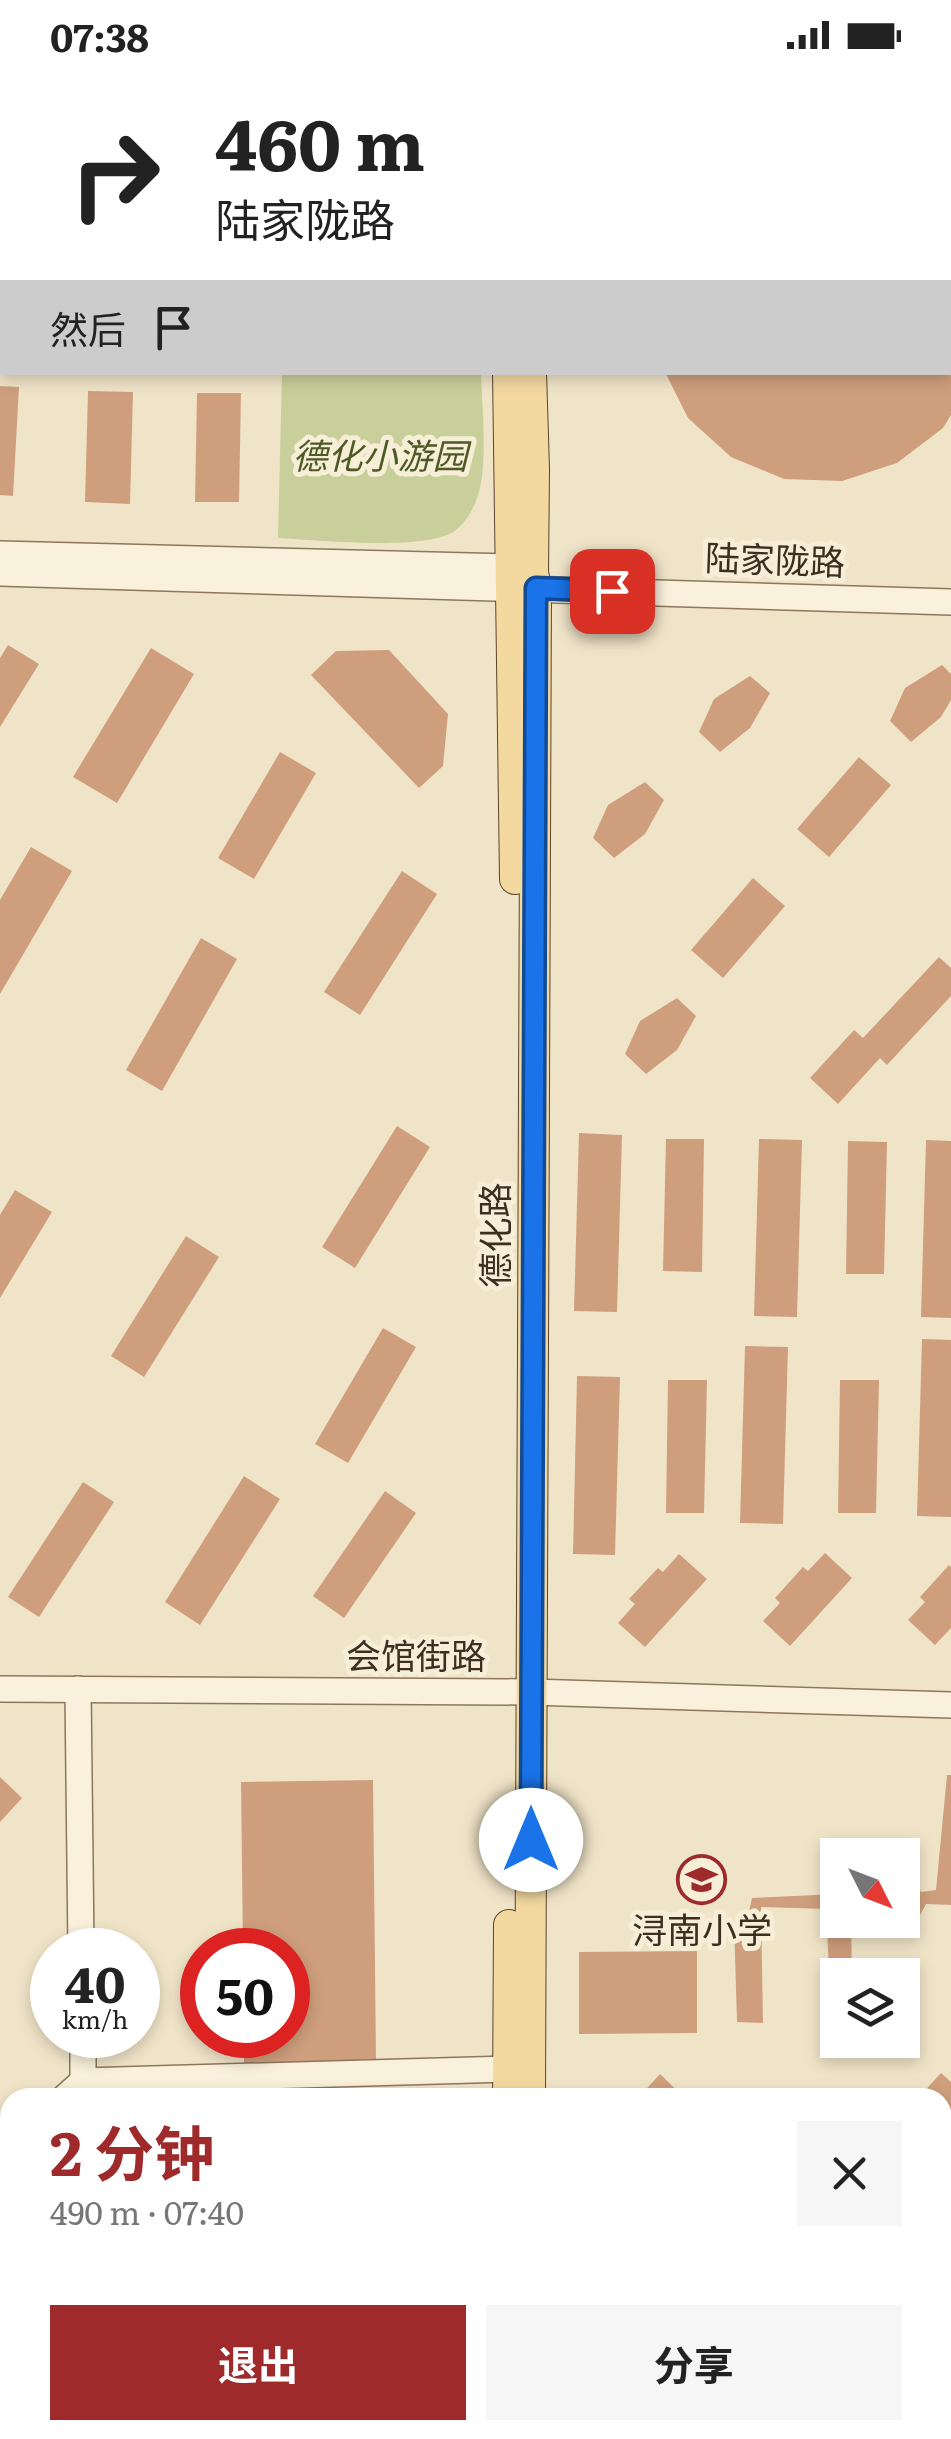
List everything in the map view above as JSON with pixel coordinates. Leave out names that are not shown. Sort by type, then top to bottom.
[{"type":"main road","name":"德化路","points":[[508,375],[523,578],[521,1692],[530,2088]]},
{"type":"main road","name":"德化路","points":[[523,578],[534,469],[531,375]]},
{"type":"main road","name":"德化路","points":[[508,2083],[521,1692]]},
{"type":"street","points":[[0,554],[523,578]]},
{"type":"street","points":[[0,572],[523,578]]},
{"type":"street","name":"陆家陇路","points":[[523,578],[951,602]]},
{"type":"street","name":"会馆街路","points":[[0,1689],[521,1692],[951,1705]]},
{"type":"street","points":[[78,1690],[82,1928]]},
{"type":"street","points":[[74,2088],[79,2058]]},
{"type":"street","points":[[146,2088],[508,2083]]},
{"type":"street","points":[[0,2204],[0,2292]]},
{"type":"green space","name":"德化小游园","points":[[282,375],[481,375],[481,482],[471,511],[453,532],[438,538],[394,543],[278,538]]},
{"type":"building","points":[[666,375],[951,375],[951,415],[943,428],[897,463],[842,481],[784,479],[731,457],[688,418]]},
{"type":"building","points":[[0,386],[19,387],[13,496],[0,495]]},
{"type":"building","points":[[88,391],[133,392],[130,504],[85,502]]},
{"type":"building","points":[[197,393],[241,393],[239,502],[195,502]]},
{"type":"building","points":[[8,645],[39,664],[0,727],[0,658]]},
{"type":"building","points":[[151,648],[194,674],[117,803],[73,777]]},
{"type":"building","points":[[389,650],[448,714],[443,766],[419,788],[311,675],[336,651]]},
{"type":"building","points":[[942,665],[951,674],[951,700],[941,717],[911,742],[890,721],[905,688]]},
{"type":"building","points":[[750,676],[770,693],[750,728],[720,752],[699,732],[714,699]]},
{"type":"building","points":[[280,752],[316,773],[254,879],[218,858]]},
{"type":"building","points":[[859,757],[891,785],[829,857],[797,829]]},
{"type":"building","points":[[645,782],[664,800],[645,834],[614,858],[593,838],[608,805]]},
{"type":"building","points":[[31,847],[72,871],[0,994],[0,900]]},
{"type":"building","points":[[402,871],[437,894],[360,1015],[324,992]]},
{"type":"building","points":[[753,878],[785,906],[723,978],[691,950]]},
{"type":"building","points":[[201,938],[237,959],[162,1091],[126,1070]]},
{"type":"building","points":[[939,957],[951,968],[951,996],[887,1065],[880,1058],[838,1104],[810,1078],[854,1030],[863,1038]]},
{"type":"building","points":[[677,998],[696,1016],[677,1050],[646,1074],[625,1054],[640,1021]]},
{"type":"building","points":[[397,1126],[430,1147],[355,1268],[322,1247]]},
{"type":"building","points":[[579,1133],[622,1135],[617,1312],[574,1311]]},
{"type":"building","points":[[666,1139],[704,1139],[702,1272],[663,1271]]},
{"type":"building","points":[[759,1139],[802,1140],[797,1317],[754,1316]]},
{"type":"building","points":[[926,1140],[951,1141],[951,1318],[921,1317]]},
{"type":"building","points":[[848,1141],[887,1142],[884,1274],[846,1274]]},
{"type":"building","points":[[15,1190],[52,1212],[0,1298],[0,1215]]},
{"type":"building","points":[[186,1236],[219,1257],[144,1377],[111,1356]]},
{"type":"building","points":[[383,1328],[416,1347],[348,1463],[315,1444]]},
{"type":"building","points":[[922,1339],[951,1340],[951,1517],[917,1516]]},
{"type":"building","points":[[745,1346],[788,1347],[783,1524],[740,1523]]},
{"type":"building","points":[[577,1376],[620,1377],[615,1555],[573,1554]]},
{"type":"building","points":[[668,1380],[707,1380],[704,1513],[666,1513]]},
{"type":"building","points":[[840,1380],[879,1380],[876,1513],[838,1513]]},
{"type":"building","points":[[244,1476],[280,1499],[200,1625],[165,1602]]},
{"type":"building","points":[[83,1482],[114,1502],[39,1617],[8,1597]]},
{"type":"building","points":[[385,1491],[416,1513],[344,1618],[313,1596]]},
{"type":"building","points":[[825,1553],[852,1578],[790,1646],[763,1621],[780,1603],[775,1598],[803,1567],[808,1571]]},
{"type":"building","points":[[679,1554],[707,1579],[645,1647],[618,1623],[635,1604],[629,1599],[658,1568],[663,1572]]},
{"type":"building","points":[[949,1565],[951,1628],[935,1645],[908,1620],[925,1602],[920,1597]]},
{"type":"building","points":[[947,1775],[951,1775],[951,1905],[926,1904],[920,1915],[920,1890],[936,1890]]},
{"type":"building","points":[[0,1777],[22,1798],[0,1822]]},
{"type":"building","points":[[373,1780],[376,2061],[244,2063],[244,2058],[310,2058],[310,1928],[243,1928],[241,1782]]},
{"type":"building","points":[[820,1895],[820,1909],[761,1907],[763,2023],[737,2022],[734,1921],[747,1920],[752,1898]]},
{"type":"building","points":[[827,1938],[851,1938],[852,1958],[828,1958]]},
{"type":"building","points":[[697,1951],[697,2033],[579,2034],[579,1952]]},
{"type":"building","points":[[941,2073],[951,2082],[951,2088],[927,2088]]},
{"type":"building","points":[[660,2074],[675,2088],[647,2088]]},
{"type":"place","name":"浔南小学","points":[[702,1879]]},
{"type":"route","points":[[531,1840],[536,588],[612,591]]}]
